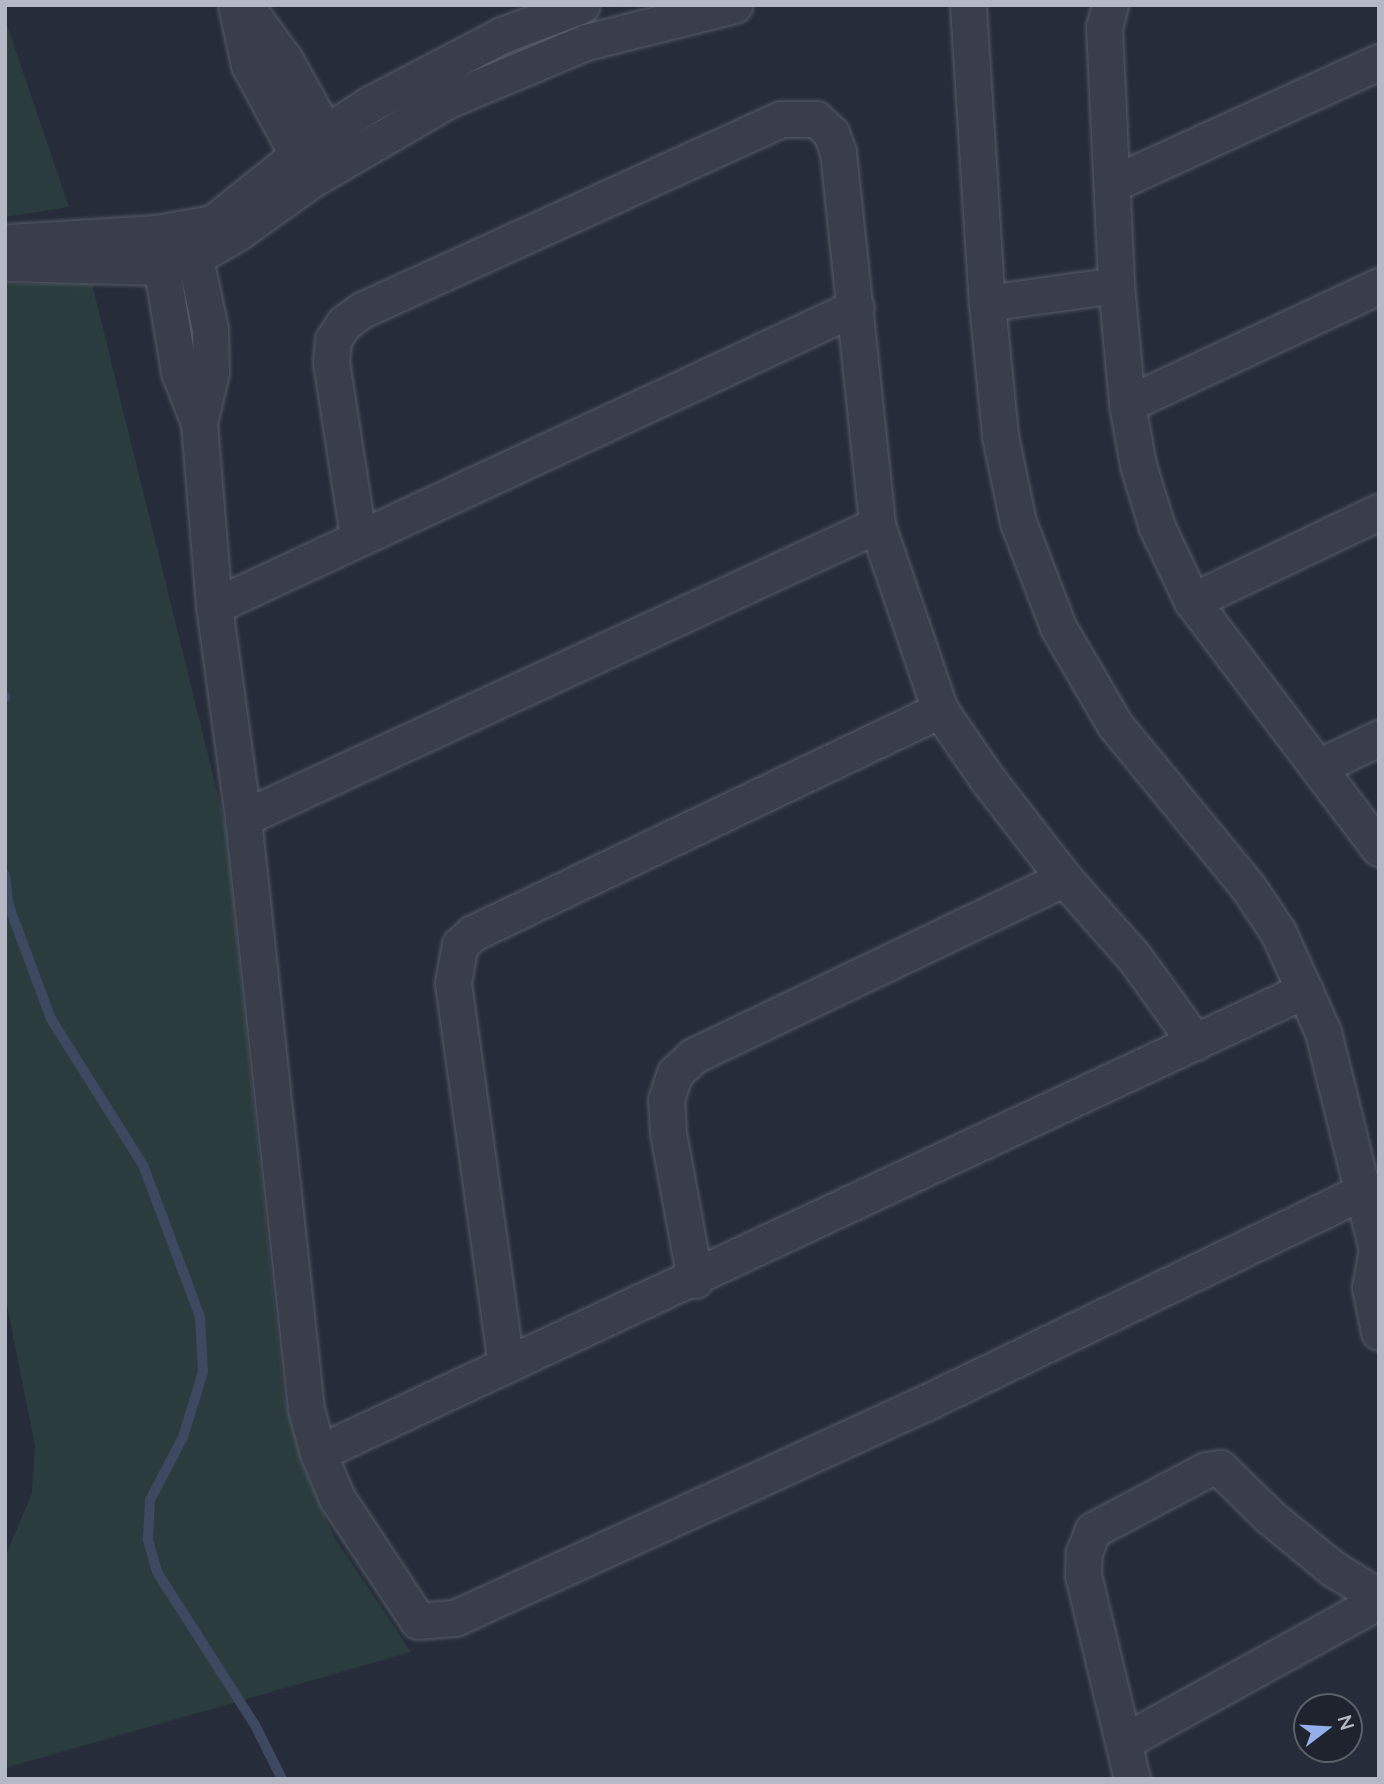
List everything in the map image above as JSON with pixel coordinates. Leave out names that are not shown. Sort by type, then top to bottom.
[{"type":"street","points":[[236,5],[250,65],[304,167]]},
{"type":"street","points":[[245,5],[285,60],[333,147]]},
{"type":"street","points":[[333,147],[370,104],[502,35],[582,5]]},
{"type":"street","points":[[968,5],[987,303],[1000,436],[1018,522],[1058,627],[1115,725],[1248,887],[1278,932],[1306,990],[1323,1032],[1377,1256],[1370,1287],[1379,1332]]},
{"type":"street","points":[[1110,5],[1104,27],[1116,285],[1127,404],[1138,466],[1157,527],[1192,601],[1261,697],[1379,848]]},
{"type":"street","points":[[5,263],[175,247],[237,233],[304,167],[333,147],[586,42],[712,7]]},
{"type":"street","points":[[1112,184],[1379,62]]},
{"type":"street","points":[[358,536],[331,362],[333,340],[344,323],[362,310],[666,169],[781,119],[816,119],[831,132],[838,152],[877,525],[940,710],[1064,878],[1134,957],[1195,1042]]},
{"type":"street","points":[[5,243],[175,247]]},
{"type":"street","points":[[175,247],[179,372],[199,424],[214,606],[243,818],[299,1359],[318,1454],[337,1498],[407,1609],[418,1621],[455,1618],[925,1403],[1362,1192]]},
{"type":"street","points":[[987,303],[1116,285]]},
{"type":"street","points":[[1127,404],[1379,286]]},
{"type":"street","points":[[214,606],[358,536],[856,307]]},
{"type":"street","points":[[1192,601],[1379,512]]},
{"type":"street","points":[[243,818],[877,525]]},
{"type":"street","points":[[506,1365],[453,983],[460,945],[473,933],[940,710]]},
{"type":"street","points":[[1318,767],[1379,738]]},
{"type":"street","points":[[695,1280],[668,1133],[666,1100],[675,1073],[693,1056],[1064,878]]},
{"type":"street","points":[[318,1454],[695,1280],[1306,990]]},
{"type":"street","points":[[1125,1741],[1379,1599],[1332,1567],[1270,1517],[1220,1468],[1206,1470],[1112,1517],[1093,1530],[1084,1552],[1083,1575],[1132,1779]]},
{"type":"shaded area","points":[[5,19],[69,207],[5,217]]},
{"type":"shaded area","points":[[5,284],[92,284],[225,824],[284,1397],[302,1464],[334,1537],[411,1652],[5,1768],[5,1557],[32,1493],[35,1446],[5,1295]]},
{"type":"waterway","points":[[5,875],[9,906],[51,1019],[143,1165],[200,1317],[203,1372],[183,1437],[150,1500],[148,1540],[157,1572],[255,1725],[282,1779]]}]
